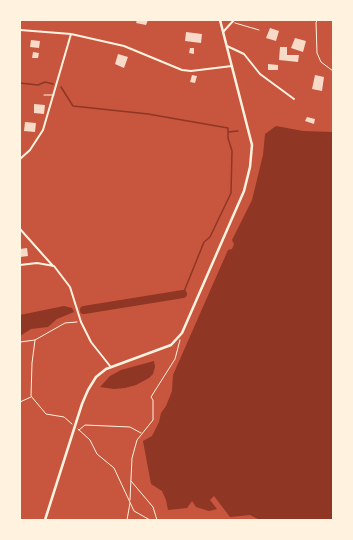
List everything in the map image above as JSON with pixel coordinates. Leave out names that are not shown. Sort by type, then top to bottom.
[{"type":"street","points":[[45,520],[82,404],[88,390],[96,377],[110,366],[170,345],[182,333],[244,191],[250,167],[252,145],[220,20]]},
{"type":"street","points":[[223,32],[234,21]]},
{"type":"street","points":[[20,30],[71,34],[124,46],[182,70],[190,71],[232,66]]},
{"type":"street","points":[[20,159],[30,150],[43,130],[71,34]]},
{"type":"street","points":[[227,46],[244,54],[260,74],[294,99]]},
{"type":"street","points":[[20,229],[54,266],[70,287],[81,322],[91,342],[110,366]]},
{"type":"street","points":[[20,265],[37,263],[54,266]]},
{"type":"lane","points":[[44,95],[54,95]]},
{"type":"path","points":[[318,20],[316,22],[317,53],[321,62],[333,71]]},
{"type":"path","points":[[234,21],[244,27],[259,30]]},
{"type":"path","points":[[20,342],[35,340],[65,323],[81,322]]},
{"type":"path","points":[[127,520],[130,501],[132,458],[137,440],[153,420],[153,400],[151,398],[175,359],[182,333]]},
{"type":"path","points":[[35,340],[32,363],[31,396],[46,414],[64,417],[90,440],[97,454],[114,468],[134,511],[150,520]]},
{"type":"path","points":[[20,402],[31,396]]},
{"type":"path","points":[[79,430],[85,425],[130,427],[141,434]]},
{"type":"path","points":[[131,480],[153,507],[157,520]]},
{"type":"shaded area","points":[[276,126],[303,131],[333,132],[333,520],[260,520],[250,515],[230,517],[214,496],[210,500],[217,509],[209,511],[196,507],[192,501],[187,508],[168,510],[162,491],[151,484],[143,441],[152,436],[159,422],[161,413],[166,406],[172,391],[173,375],[228,250],[232,249],[234,244],[232,240],[252,200],[263,155],[265,134]]},
{"type":"shaded area","points":[[64,306],[72,308],[74,312],[57,319],[48,327],[31,329],[20,336],[20,315]]},
{"type":"shaded area","points":[[154,361],[155,367],[153,374],[136,385],[114,389],[100,387],[110,376],[121,370]]},
{"type":"building","points":[[137,20],[148,20],[146,25],[136,23]]},
{"type":"building","points":[[270,28],[279,31],[276,41],[266,38]]},
{"type":"building","points":[[186,32],[202,34],[201,43],[185,41]]},
{"type":"building","points":[[295,38],[306,41],[303,52],[291,48]]},
{"type":"building","points":[[31,40],[40,41],[39,48],[30,47]]},
{"type":"building","points":[[280,47],[287,47],[287,55],[299,55],[298,62],[279,60]]},
{"type":"building","points":[[190,48],[194,48],[194,54],[189,53]]},
{"type":"building","points":[[33,52],[39,53],[38,58],[32,58]]},
{"type":"building","points":[[118,54],[128,57],[124,68],[115,64]]},
{"type":"building","points":[[268,64],[278,65],[278,70],[268,70]]},
{"type":"building","points":[[192,75],[197,76],[195,83],[190,82]]},
{"type":"building","points":[[315,75],[324,77],[322,91],[312,89]]},
{"type":"building","points":[[34,104],[45,105],[44,114],[34,113]]},
{"type":"building","points":[[307,117],[315,119],[314,124],[305,121]]},
{"type":"building","points":[[25,122],[36,123],[35,132],[24,131]]},
{"type":"building","points":[[27,248],[28,256],[20,257],[20,249]]},
{"type":"waterway","points":[[20,83],[38,85],[45,82],[53,84]]},
{"type":"waterway","points":[[61,87],[73,106],[148,114],[228,128],[228,138],[232,151],[231,193],[210,237],[204,242],[183,294]]},
{"type":"waterway","points":[[228,132],[238,131]]},
{"type":"waterway","points":[[84,310],[183,294]]}]
